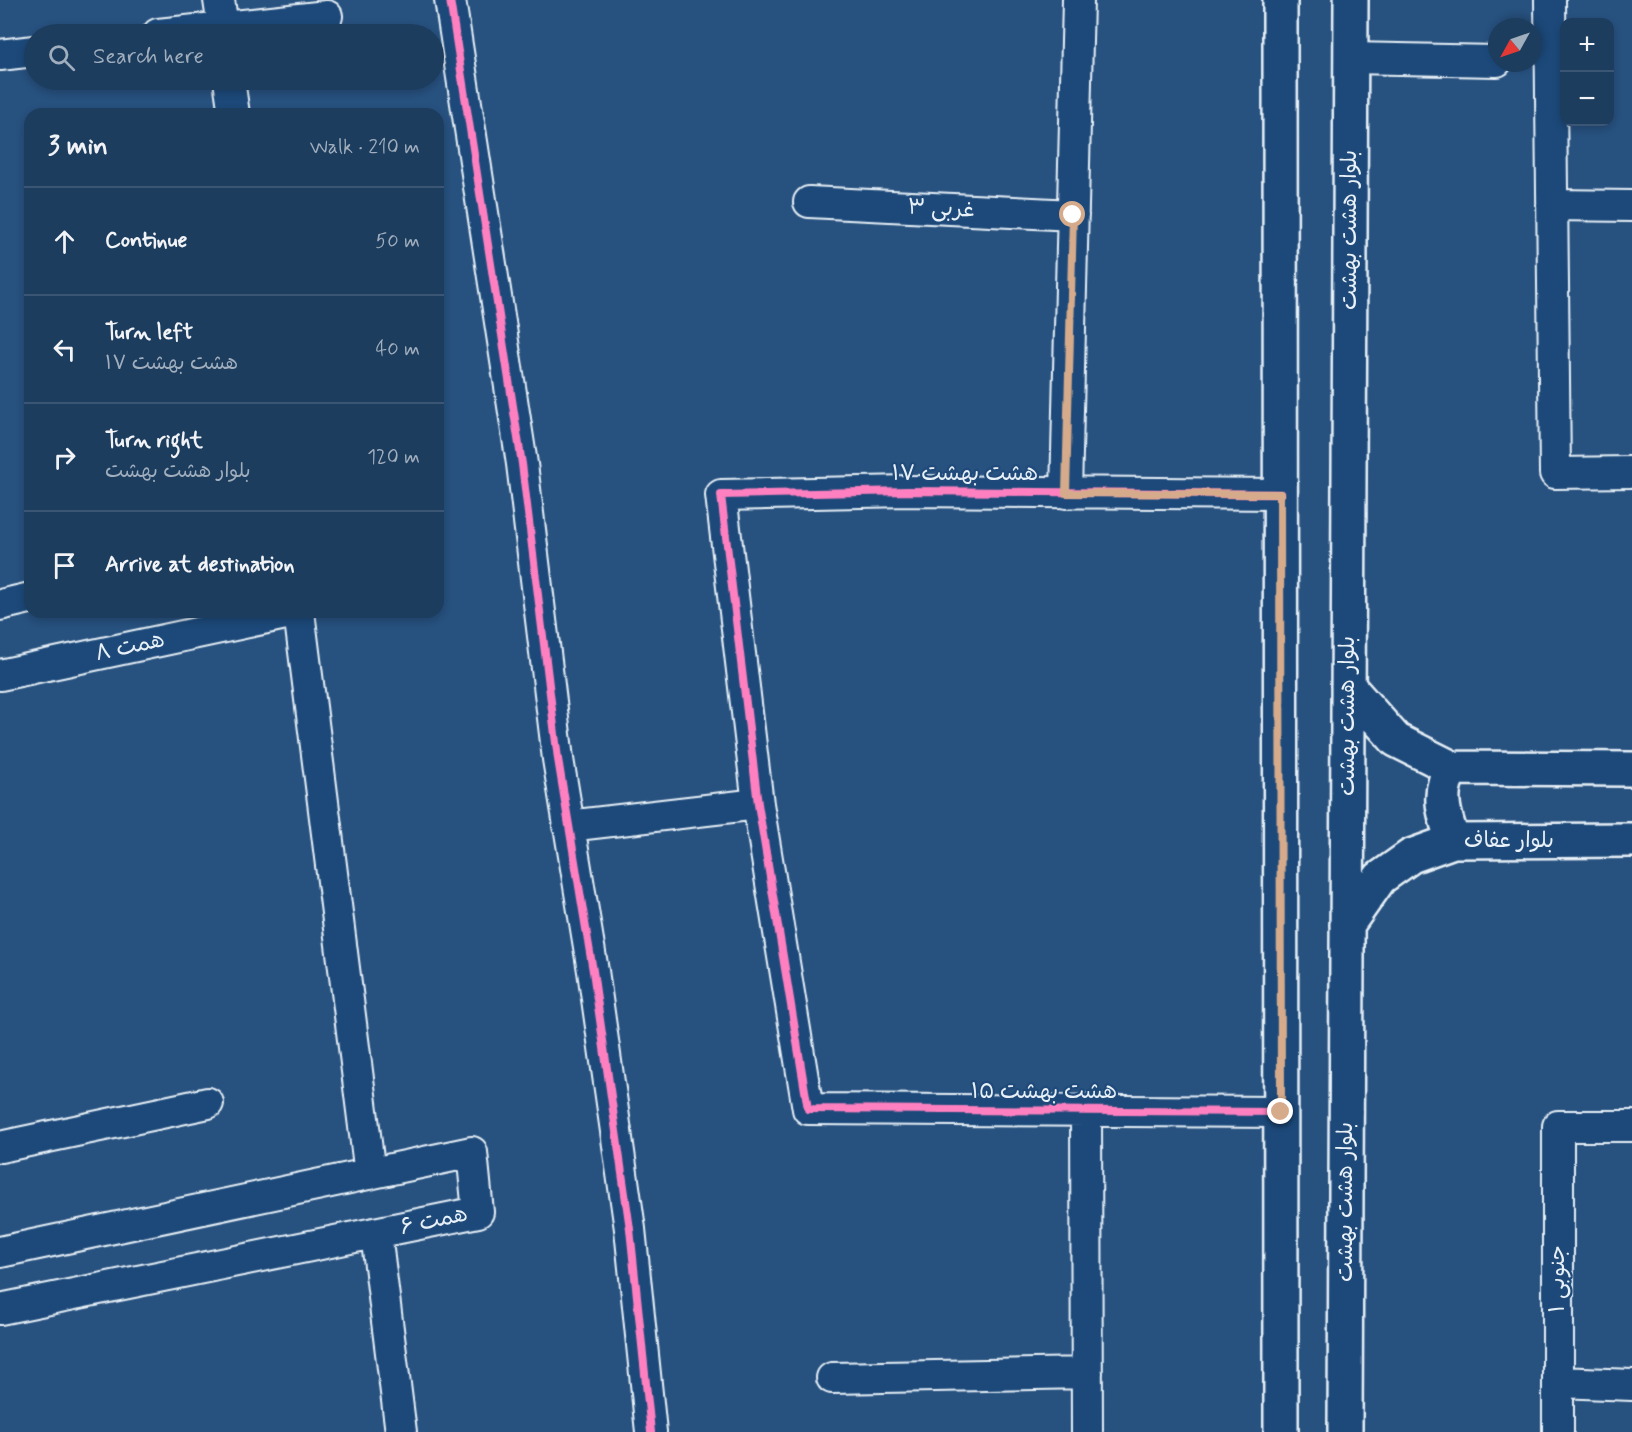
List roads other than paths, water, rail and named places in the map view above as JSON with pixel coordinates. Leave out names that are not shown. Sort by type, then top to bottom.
[{"type":"street","points":[[450,0],[522,464],[568,826],[593,971],[630,1229],[651,1432]]},
{"type":"street","points":[[1066,493],[1078,0]]},
{"type":"street","points":[[1280,0],[1281,1432]]},
{"type":"street","name":"بلوار هشت بهشت","points":[[1345,1432],[1351,0]]},
{"type":"street","points":[[1550,0],[1542,61],[1552,205],[1555,473],[1632,472]]},
{"type":"street","points":[[204,24],[222,20],[327,16]]},
{"type":"street","points":[[0,55],[24,52]]},
{"type":"street","points":[[1350,58],[1488,61]]},
{"type":"street","points":[[230,90],[233,108]]},
{"type":"street","name":"غربی ۳","points":[[809,202],[1073,215]]},
{"type":"street","points":[[1552,205],[1632,206]]},
{"type":"street","name":"هشت بهشت ۱۷","points":[[758,804],[721,495],[1280,494]]},
{"type":"street","points":[[0,605],[24,599]]},
{"type":"street","name":"همت ۸","points":[[0,675],[269,618]]},
{"type":"street","points":[[298,618],[370,1174]]},
{"type":"street","points":[[1348,686],[1396,740],[1452,768],[1632,769]]},
{"type":"street","points":[[1452,768],[1443,782],[1443,813],[1453,841]]},
{"type":"street","points":[[568,826],[758,804]]},
{"type":"street","name":"هشت بهشت ۱۵","points":[[758,804],[808,1109],[1281,1112]]},
{"type":"street","name":"بلوار عفاف","points":[[1347,925],[1380,878],[1411,856],[1453,841],[1632,840]]},
{"type":"street","points":[[0,1147],[208,1103]]},
{"type":"street","points":[[1086,1109],[1087,1432]]},
{"type":"street","name":"جنوبی ۱","points":[[1558,1432],[1558,1126],[1632,1126]]},
{"type":"street","name":"همت ۶","points":[[0,1252],[472,1152],[478,1212],[0,1309]]},
{"type":"street","points":[[376,1234],[401,1432]]},
{"type":"street","points":[[832,1378],[1087,1373]]},
{"type":"street","points":[[1559,1382],[1632,1385]]}]
